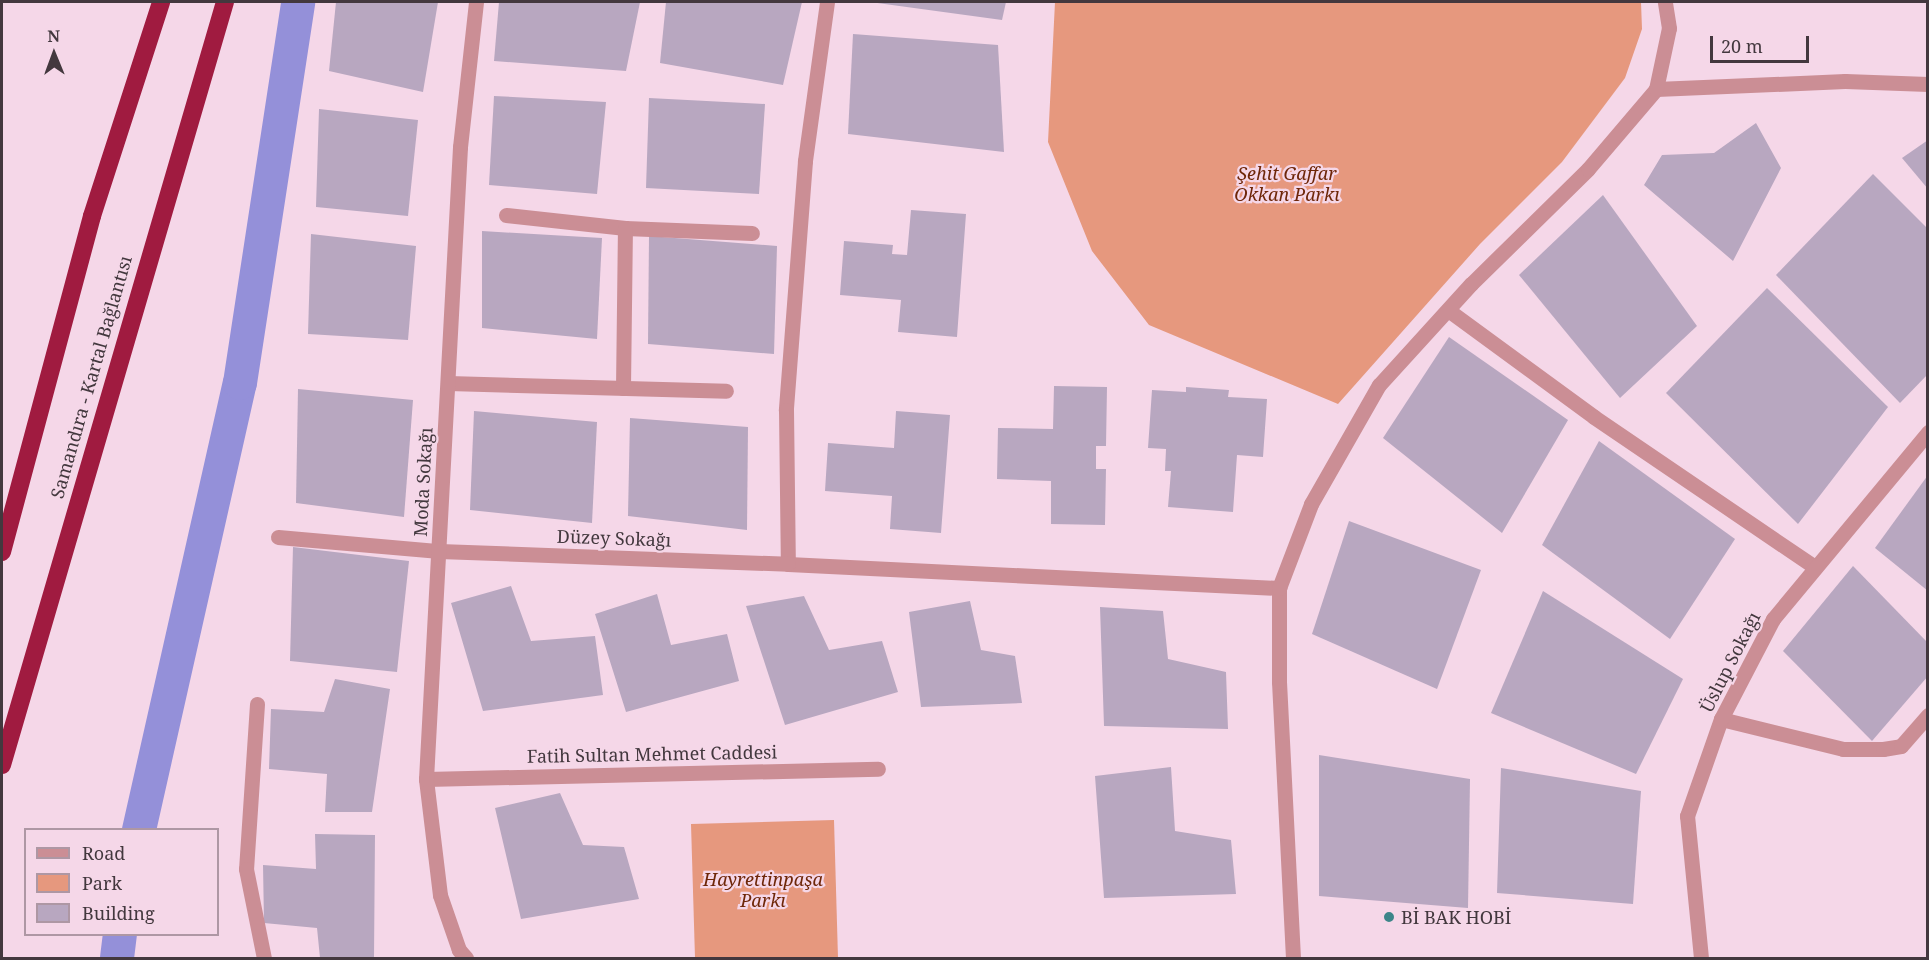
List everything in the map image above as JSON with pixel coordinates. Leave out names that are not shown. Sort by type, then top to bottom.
[{"type":"highway","points":[[2,552],[92,216],[161,2]]},
{"type":"highway","name":"Samandıra - Kartal Bağlantısı","points":[[2,765],[225,2]]},
{"type":"street","name":"Moda Sokağı","points":[[465,958],[459,950],[440,895],[426,779],[460,147],[476,2]]},
{"type":"street","points":[[788,564],[786,410],[805,160],[826,2]]},
{"type":"street","points":[[1293,958],[1279,682],[1279,588],[1311,504],[1380,385],[1448,310],[1588,169],[1656,89],[1669,28],[1665,2]]},
{"type":"street","points":[[1656,89],[1845,81],[1928,84]]},
{"type":"street","points":[[506,215],[625,228],[752,233]]},
{"type":"street","points":[[623,388],[625,228]]},
{"type":"street","points":[[1448,310],[1594,417],[1815,567]]},
{"type":"street","points":[[448,383],[726,391]]},
{"type":"street","name":"Üslup Sokağı","points":[[1701,958],[1687,816],[1721,719],[1773,619],[1928,432]]},
{"type":"street","name":"Düzey Sokağı","points":[[278,537],[439,551],[788,564],[1279,588]]},
{"type":"street","points":[[257,704],[246,869],[264,958]]},
{"type":"street","points":[[1721,719],[1817,744],[1873,750],[1901,746],[1928,715]]},
{"type":"street","name":"Fatih Sultan Mehmet Caddesi","points":[[426,779],[878,769]]},
{"type":"green space","name":"Şehit Gaffar Okkan Parkı","points":[[1055,2],[1641,2],[1642,29],[1625,78],[1562,162],[1480,244],[1338,404],[1149,325],[1092,251],[1048,142]]},
{"type":"green space","name":"Hayrettinpaşa Parkı","points":[[834,820],[838,958],[695,958],[691,824]]},
{"type":"building","points":[[336,2],[438,2],[423,92],[329,71]]},
{"type":"building","points":[[499,2],[640,2],[626,71],[494,61]]},
{"type":"building","points":[[666,2],[802,2],[783,85],[660,63]]},
{"type":"building","points":[[870,2],[1006,2],[1002,20]]},
{"type":"building","points":[[853,34],[998,45],[1004,152],[848,134]]},
{"type":"building","points":[[494,96],[606,102],[597,194],[489,185]]},
{"type":"building","points":[[649,98],[765,104],[759,194],[646,188]]},
{"type":"building","points":[[319,109],[418,120],[408,216],[316,207]]},
{"type":"building","points":[[1756,123],[1781,168],[1733,261],[1644,185],[1662,155],[1714,153]]},
{"type":"building","points":[[1928,140],[1928,189],[1902,158]]},
{"type":"building","points":[[1873,174],[1928,229],[1928,374],[1900,403],[1776,275]]},
{"type":"building","points":[[1603,195],[1697,326],[1620,398],[1519,275]]},
{"type":"building","points":[[911,210],[966,214],[957,337],[898,332],[901,300],[840,295],[844,241],[893,245],[892,254],[907,255]]},
{"type":"building","points":[[482,231],[602,238],[597,339],[482,328]]},
{"type":"building","points":[[311,234],[416,246],[408,340],[308,334]]},
{"type":"building","points":[[649,236],[777,246],[774,354],[648,344]]},
{"type":"building","points":[[1767,288],[1888,407],[1798,524],[1666,393]]},
{"type":"building","points":[[1449,337],[1568,420],[1502,533],[1383,438]]},
{"type":"building","points":[[1054,386],[1107,387],[1106,446],[1096,446],[1096,469],[1106,469],[1105,525],[1051,524],[1051,481],[997,479],[998,428],[1053,429]]},
{"type":"building","points":[[1186,387],[1229,390],[1228,397],[1267,399],[1263,457],[1237,455],[1233,512],[1168,507],[1171,471],[1165,471],[1166,449],[1148,448],[1152,390],[1186,392]]},
{"type":"building","points":[[298,389],[413,400],[404,517],[296,503]]},
{"type":"building","points":[[474,411],[597,422],[592,523],[470,510]]},
{"type":"building","points":[[896,411],[950,415],[941,533],[890,529],[892,496],[825,491],[828,443],[894,448]]},
{"type":"building","points":[[630,418],[748,427],[747,530],[628,516]]},
{"type":"building","points":[[1599,441],[1735,539],[1670,639],[1542,545]]},
{"type":"building","points":[[1928,475],[1928,591],[1875,548]]},
{"type":"building","points":[[1349,521],[1481,570],[1437,689],[1312,634]]},
{"type":"building","points":[[293,547],[409,561],[397,672],[290,661]]},
{"type":"building","points":[[1853,566],[1928,643],[1928,676],[1872,741],[1783,651]]},
{"type":"building","points":[[511,586],[531,641],[595,636],[603,695],[483,711],[451,603]]},
{"type":"building","points":[[1543,591],[1683,679],[1636,774],[1491,713]]},
{"type":"building","points":[[657,594],[671,645],[727,634],[739,681],[626,712],[595,614]]},
{"type":"building","points":[[804,596],[829,650],[882,641],[898,692],[785,725],[746,606]]},
{"type":"building","points":[[970,601],[981,650],[1015,656],[1022,703],[921,707],[909,612]]},
{"type":"building","points":[[1100,607],[1163,611],[1168,659],[1226,672],[1228,729],[1104,726]]},
{"type":"building","points":[[335,679],[390,689],[372,812],[325,812],[327,774],[269,769],[271,709],[324,712]]},
{"type":"building","points":[[1319,755],[1470,779],[1468,908],[1319,896]]},
{"type":"building","points":[[1171,767],[1175,831],[1231,840],[1236,894],[1104,898],[1095,776]]},
{"type":"building","points":[[1501,768],[1641,791],[1633,904],[1497,893]]},
{"type":"building","points":[[560,793],[583,845],[624,847],[639,899],[521,919],[495,808]]},
{"type":"building","points":[[315,834],[375,835],[374,958],[320,958],[317,928],[264,923],[263,865],[316,869]]},
{"type":"waterway","points":[[139,828],[240,383],[298,2]]},
{"type":"waterway","points":[[117,958],[120,936]]},
{"type":"place","name":"Bİ BAK HOBİ","points":[[1389,917]]}]
